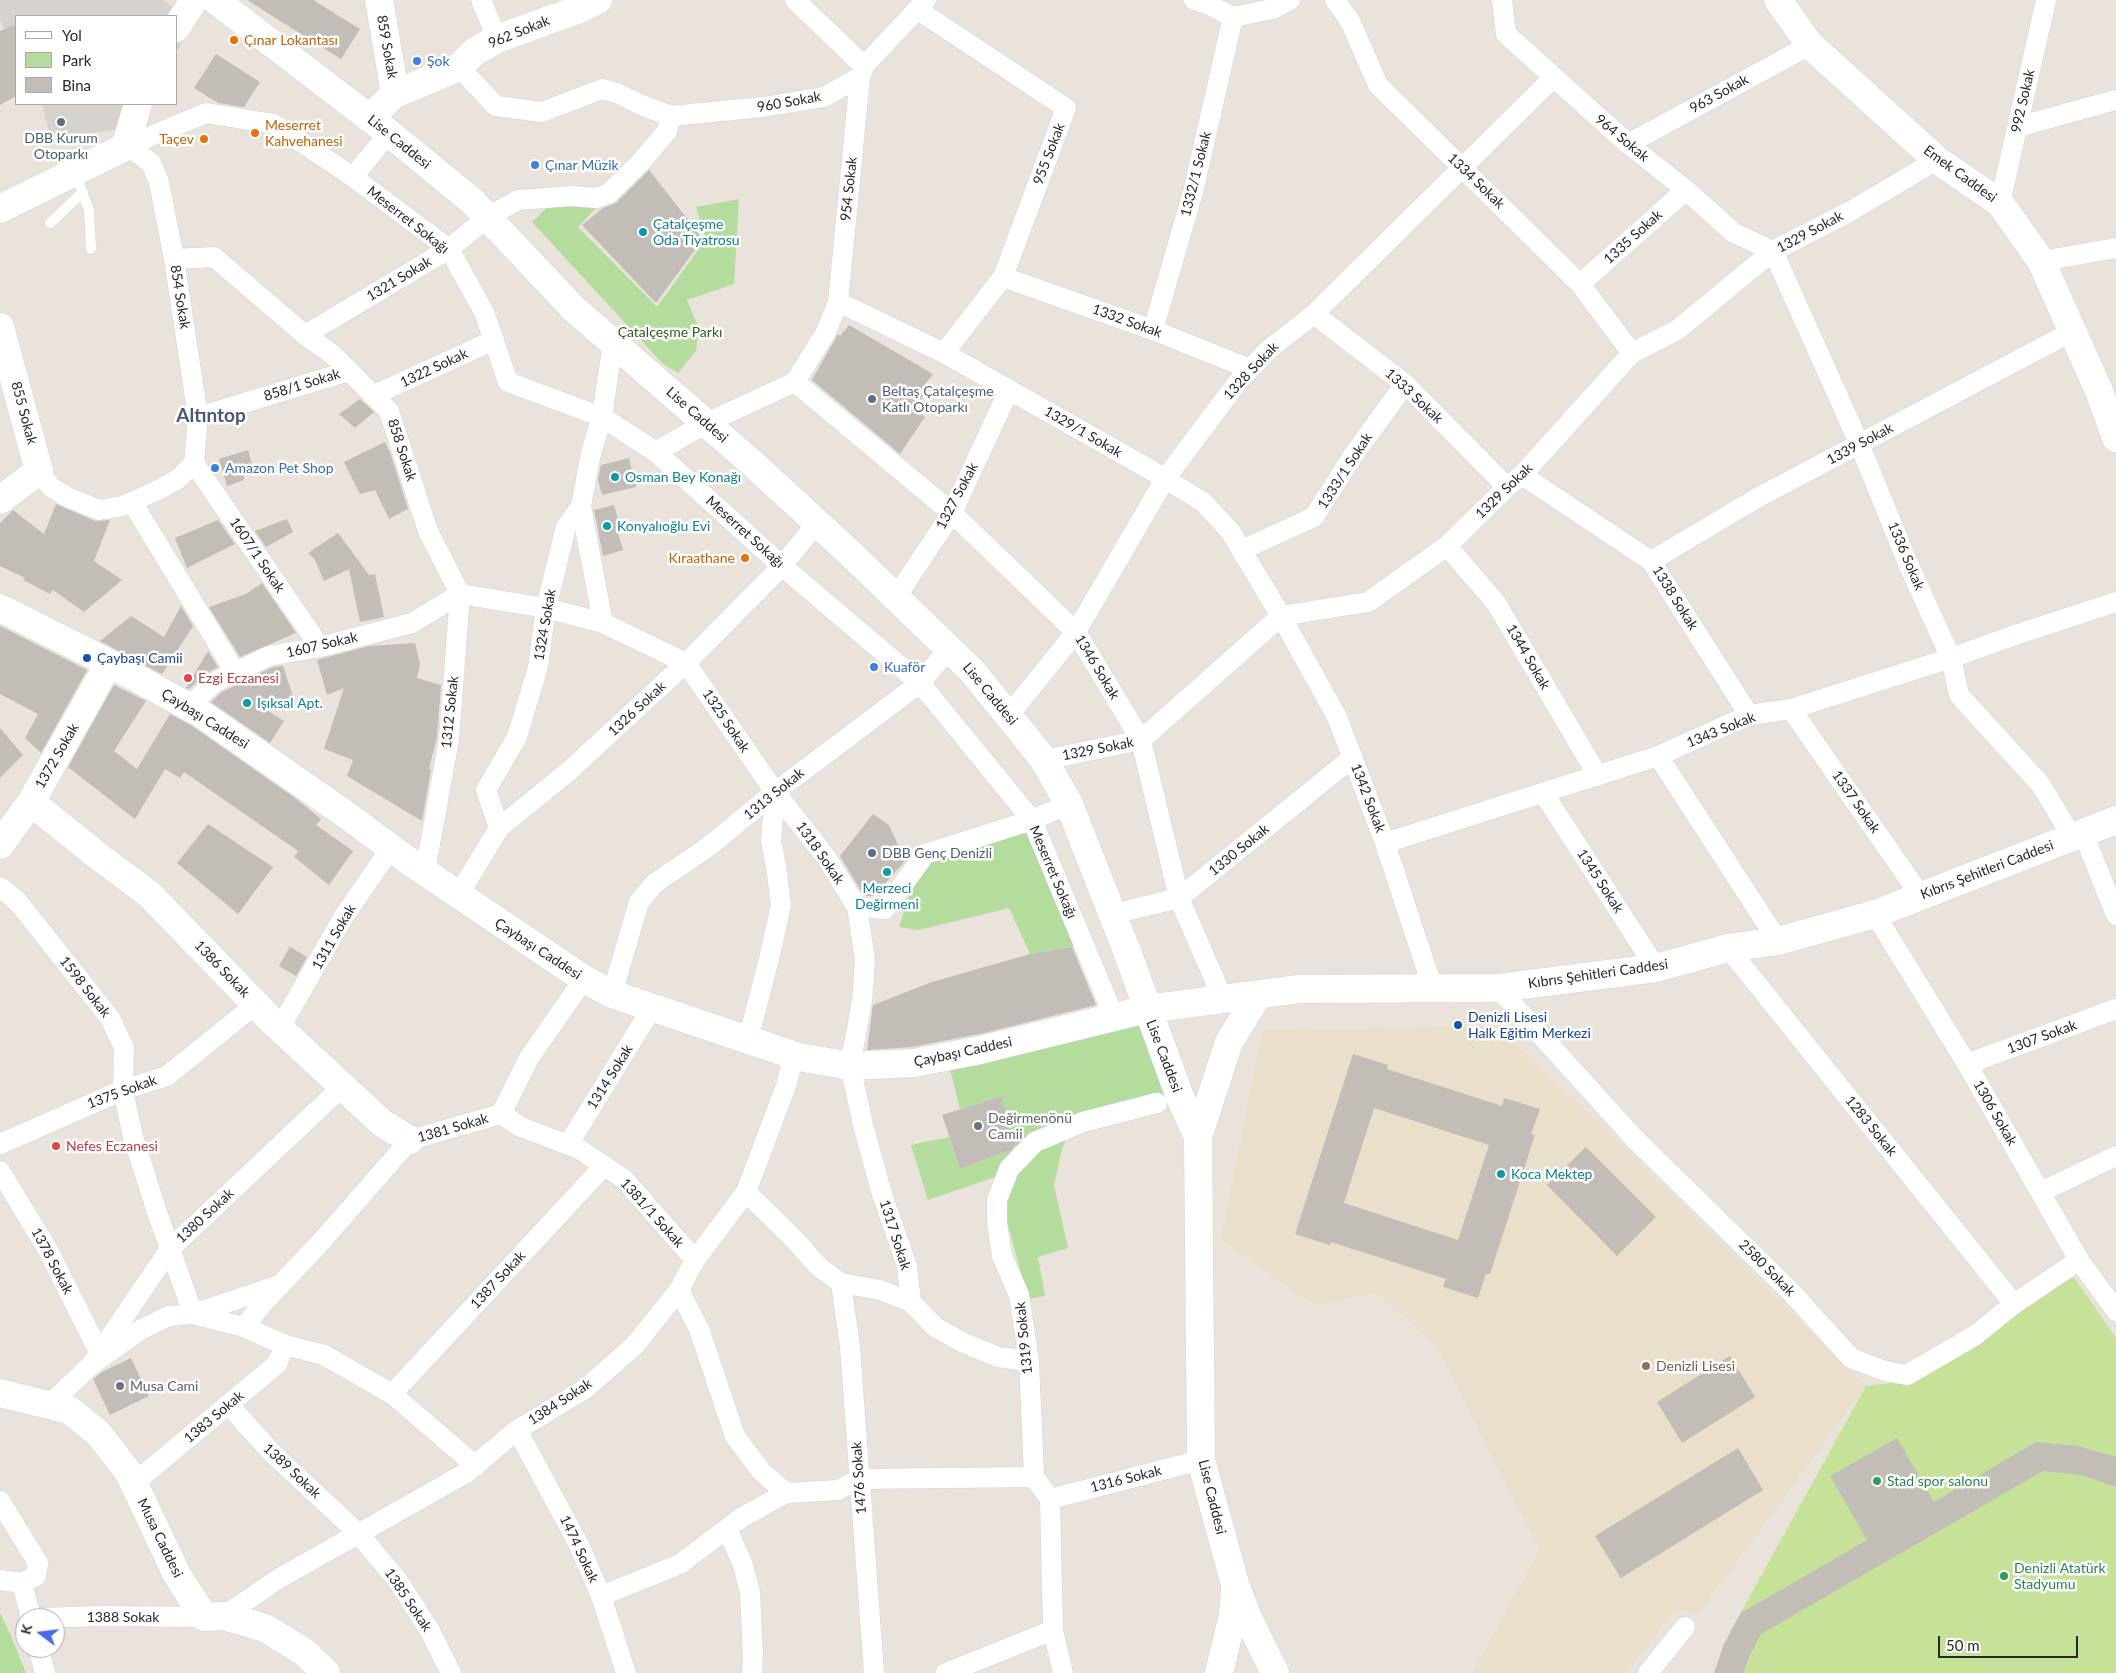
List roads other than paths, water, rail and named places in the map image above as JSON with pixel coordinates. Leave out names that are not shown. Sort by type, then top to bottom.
[{"type":"main road","points":[[178,25],[194,0]]},
{"type":"main road","name":"859 Sokak","points":[[379,0],[395,94]]},
{"type":"main road","name":"962 Sokak","points":[[379,126],[395,94],[459,67],[474,52],[497,39],[582,8],[598,0]]},
{"type":"main road","name":"Emek Caddesi","points":[[1778,0],[1810,45],[1937,160],[2000,203],[2042,261],[2098,391],[2116,438]]},
{"type":"main road","name":"Lise Caddesi","points":[[228,4],[472,201],[574,309],[706,423],[817,523],[949,648],[973,672],[1044,760],[1069,804],[1113,914],[1180,1097],[1198,1137],[1197,1232],[1201,1460],[1235,1584],[1275,1673]]},
{"type":"main road","points":[[0,209],[79,182],[125,147],[138,105]]},
{"type":"main road","name":"855 Sokak","points":[[0,327],[39,470]]},
{"type":"main road","points":[[0,500],[39,470]]},
{"type":"main road","name":"Çaybaşı Caddesi","points":[[0,608],[110,663],[188,706],[329,803],[424,872],[459,894],[489,917],[584,979],[612,994],[652,1008],[794,1055],[850,1066],[914,1064],[980,1050],[1147,1009]]},
{"type":"main road","name":"1372 Sokak","points":[[0,845],[31,802],[110,663]]},
{"type":"main road","name":"1386 Sokak","points":[[31,802],[149,894],[280,1028],[382,1123],[410,1140]]},
{"type":"main road","name":"Kıbrıs Şehitleri Caddesi","points":[[1147,1009],[1300,989],[1498,988],[1656,968],[1728,948],[1778,941],[1874,914],[2116,820]]},
{"type":"main road","points":[[1198,1137],[1228,1042],[1258,995]]},
{"type":"main road","name":"Musa Caddesi","points":[[0,1393],[69,1410],[98,1433],[129,1473],[177,1575],[214,1616]]},
{"type":"main road","points":[[1219,1673],[1233,1616],[1235,1584]]},
{"type":"main road","points":[[214,1616],[265,1628],[304,1652],[326,1673]]},
{"type":"main road","points":[[1233,1616],[1239,1673]]},
{"type":"main road","points":[[1261,1644],[1267,1673]]},
{"type":"main road","points":[[1226,1646],[1227,1673]]},
{"type":"street","points":[[481,0],[497,39]]},
{"type":"street","points":[[795,0],[862,71]]},
{"type":"street","points":[[1194,0],[1233,16],[1273,9],[1290,0]]},
{"type":"street","name":"1334 Sokak","points":[[1334,0],[1350,22],[1378,86],[1580,284],[1632,353]]},
{"type":"street","name":"964 Sokak","points":[[1502,0],[1506,34],[1628,144],[1686,190],[1734,232],[1773,251]]},
{"type":"street","name":"992 Sokak","points":[[2000,203],[2046,0]]},
{"type":"street","name":"960 Sokak","points":[[671,116],[763,107],[824,97],[862,71],[922,5]]},
{"type":"street","name":"955 Sokak","points":[[922,5],[1066,108],[1003,277],[944,353]]},
{"type":"street","name":"1332/1 Sokak","points":[[1153,330],[1193,192],[1233,16]]},
{"type":"street","name":"963 Sokak","points":[[1628,144],[1810,45]]},
{"type":"street","points":[[459,67],[496,106],[542,112],[602,89],[617,92],[641,105],[671,116]]},
{"type":"street","name":"954 Sokak","points":[[795,382],[826,332],[838,302],[862,71]]},
{"type":"street","name":"1328 Sokak","points":[[1009,716],[1076,632],[1165,479],[1237,383],[1267,351],[1314,314],[1554,77]]},
{"type":"street","points":[[2017,127],[2116,100]]},
{"type":"street","name":"Meserret Sokağı","points":[[125,147],[206,113],[274,124],[353,177],[449,249],[484,312],[508,382],[602,417],[656,452],[782,566],[920,683],[1032,820],[1114,1017]]},
{"type":"street","name":"1321 Sokak","points":[[305,335],[449,249],[488,217],[518,200],[571,196],[596,198],[608,194],[640,163],[667,131],[671,116]]},
{"type":"street","points":[[353,177],[379,126]]},
{"type":"street","name":"854 Sokak","points":[[125,147],[138,153],[151,163],[159,182],[174,259],[198,418],[194,463]]},
{"type":"street","name":"1329 Sokak","points":[[1044,760],[1141,740],[1281,616],[1368,602],[1447,546],[1515,481],[1632,353],[1677,330],[1773,251],[1849,212],[1937,160]]},
{"type":"street","name":"1335 Sokak","points":[[1580,284],[1686,190]]},
{"type":"street","points":[[2042,261],[2116,248]]},
{"type":"street","name":"1336 Sokak","points":[[1773,251],[1859,443],[1909,566],[1951,658],[1959,695],[2041,785],[2078,835],[2116,915]]},
{"type":"street","name":"858 Sokak","points":[[174,259],[214,257],[305,335],[332,354],[389,411],[428,531],[460,594]]},
{"type":"street","name":"1332 Sokak","points":[[1003,277],[1153,330],[1250,369]]},
{"type":"street","name":"1329/1 Sokak","points":[[838,302],[944,353],[1203,502],[1230,531],[1281,616]]},
{"type":"street","name":"1333 Sokak","points":[[1314,314],[1405,384],[1515,481]]},
{"type":"street","name":"1339 Sokak","points":[[1651,561],[1757,498],[2071,332]]},
{"type":"street","name":"1322 Sokak","points":[[374,395],[494,340]]},
{"type":"street","name":"1324 Sokak","points":[[499,828],[486,790],[516,737],[538,667],[546,608],[566,526],[581,506],[591,453],[602,417],[613,342]]},
{"type":"street","name":"858/1 Sokak","points":[[198,418],[349,371]]},
{"type":"street","points":[[656,452],[706,423],[795,382]]},
{"type":"street","name":"1346 Sokak","points":[[795,382],[952,513],[1076,632],[1141,740],[1179,898],[1223,999]]},
{"type":"street","name":"1333/1 Sokak","points":[[1242,550],[1314,517],[1352,456],[1405,384]]},
{"type":"street","name":"1327 Sokak","points":[[896,597],[952,513],[1009,390]]},
{"type":"street","points":[[39,470],[51,487],[68,498],[99,510],[113,509],[132,502],[178,479],[194,463]]},
{"type":"street","name":"1607/1 Sokak","points":[[194,463],[320,647]]},
{"type":"street","name":"1338 Sokak","points":[[1515,481],[1651,561],[1749,715]]},
{"type":"street","points":[[132,502],[151,531],[180,585],[235,672]]},
{"type":"street","points":[[581,506],[603,623]]},
{"type":"street","name":"1326 Sokak","points":[[459,894],[499,828],[569,771],[686,662],[782,566],[817,523]]},
{"type":"street","name":"1344 Sokak","points":[[1447,546],[1496,603],[1598,776]]},
{"type":"street","points":[[460,594],[546,608],[603,623],[686,662]]},
{"type":"street","name":"1607 Sokak","points":[[188,706],[215,682],[269,656],[320,647],[412,623],[460,594]]},
{"type":"street","name":"1312 Sokak","points":[[424,872],[449,738],[460,594]]},
{"type":"street","name":"1343 Sokak","points":[[1385,843],[1544,794],[1658,756],[1749,715],[1791,709],[1951,658],[2116,602]]},
{"type":"street","name":"1342 Sokak","points":[[1281,616],[1337,717],[1385,843],[1433,989]]},
{"type":"street","name":"1313 Sokak","points":[[612,994],[639,902],[655,883],[708,847],[775,792],[920,683],[949,648]]},
{"type":"street","name":"1325 Sokak","points":[[686,662],[775,792]]},
{"type":"street","name":"1337 Sokak","points":[[1791,709],[1920,896]]},
{"type":"street","points":[[1658,756],[1778,941]]},
{"type":"street","name":"1330 Sokak","points":[[1113,914],[1179,898],[1352,758]]},
{"type":"street","points":[[748,1040],[781,905],[771,841],[775,792]]},
{"type":"street","name":"1318 Sokak","points":[[775,792],[826,857],[857,907],[865,960],[862,1001],[850,1066]]},
{"type":"street","name":"1345 Sokak","points":[[1544,794],[1656,968]]},
{"type":"street","points":[[857,907],[885,909],[925,854],[1032,820],[1069,804]]},
{"type":"street","name":"1311 Sokak","points":[[280,1028],[344,916],[391,848]]},
{"type":"street","name":"1598 Sokak","points":[[0,887],[18,902],[110,1018],[124,1048],[123,1090],[133,1137],[193,1314]]},
{"type":"street","name":"1306 Sokak","points":[[1874,914],[1967,1064],[2079,1260],[2116,1311]]},
{"type":"street","name":"1283 Sokak","points":[[1728,948],[2014,1304]]},
{"type":"street","name":"1381 Sokak","points":[[244,1327],[280,1284],[410,1140],[501,1114],[529,1058],[584,979]]},
{"type":"street","name":"2580 Sokak","points":[[1498,988],[1636,1139],[1792,1293],[1851,1358],[1885,1371],[1907,1375],[1974,1336],[2014,1304],[2079,1260]]},
{"type":"street","name":"1375 Sokak","points":[[0,1144],[123,1090],[167,1076],[256,1004]]},
{"type":"street","name":"1314 Sokak","points":[[568,1145],[652,1008]]},
{"type":"street","name":"1307 Sokak","points":[[1967,1064],[2116,1009]]},
{"type":"street","name":"1384 Sokak","points":[[214,1616],[476,1466],[517,1430],[585,1389],[635,1345],[678,1290],[695,1260],[746,1192],[786,1086],[794,1055]]},
{"type":"street","name":"1317 Sokak","points":[[850,1066],[879,1185],[907,1266],[910,1302]]},
{"type":"street","name":"1380 Sokak","points":[[96,1359],[170,1249],[343,1086]]},
{"type":"street","name":"1319 Sokak","points":[[1034,1477],[1029,1361],[1020,1295],[1002,1256],[997,1223],[997,1200],[1009,1169],[1035,1142],[1083,1122],[1157,1103]]},
{"type":"street","name":"1381/1 Sokak","points":[[501,1114],[521,1127],[579,1150],[624,1179],[695,1260]]},
{"type":"street","points":[[2041,1192],[2116,1156]]},
{"type":"street","name":"1387 Sokak","points":[[392,1394],[604,1166]]},
{"type":"street","name":"1378 Sokak","points":[[0,1171],[48,1250],[96,1359]]},
{"type":"street","points":[[746,1192],[794,1239],[818,1266],[841,1283],[880,1290],[910,1302],[935,1327],[964,1343],[998,1357],[1029,1361]]},
{"type":"street","name":"1476 Sokak","points":[[841,1283],[850,1347],[858,1479],[874,1673]]},
{"type":"street","name":"1381 Sokak","points":[[193,1314],[280,1284]]},
{"type":"street","points":[[678,1290],[699,1329],[735,1436],[761,1471],[786,1493]]},
{"type":"street","points":[[193,1314],[244,1327],[285,1344],[324,1355],[392,1394],[476,1466]]},
{"type":"street","name":"1380 Sokak","points":[[49,1405],[96,1359],[140,1330],[169,1316],[193,1314]]},
{"type":"street","name":"1383 Sokak","points":[[134,1483],[277,1364],[285,1344]]},
{"type":"street","name":"1389 Sokak","points":[[229,1405],[271,1452],[358,1532]]},
{"type":"street","name":"1474 Sokak","points":[[517,1430],[578,1543],[601,1596],[626,1673]]},
{"type":"street","name":"1316 Sokak","points":[[1050,1499],[1201,1460]]},
{"type":"street","points":[[601,1596],[680,1564],[741,1518],[786,1493],[838,1490],[858,1479],[1034,1477],[1050,1499],[1053,1630],[1062,1673]]},
{"type":"street","points":[[0,1502],[38,1564],[36,1576],[22,1583],[0,1580]]},
{"type":"street","points":[[727,1530],[743,1565],[750,1592],[752,1673]]},
{"type":"street","name":"1385 Sokak","points":[[358,1532],[398,1581],[430,1631],[451,1673]]},
{"type":"street","points":[[22,1583],[28,1608]]},
{"type":"street","name":"1388 Sokak","points":[[65,1617],[214,1616]]},
{"type":"street","points":[[1648,1673],[1685,1627]]},
{"type":"street","points":[[946,1673],[1053,1630]]},
{"type":"street","points":[[41,1658],[45,1673]]},
{"type":"lane","points":[[50,223],[79,182]]},
{"type":"lane","points":[[79,182],[89,210],[91,249]]},
{"type":"place","name":"Çınar Lokantası","points":[[234,40]]},
{"type":"place","name":"Şok","points":[[417,61]]},
{"type":"place","name":"DBB Kurum Otoparkı","points":[[61,122]]},
{"type":"place","name":"Meserret Kahvehanesi","points":[[255,133]]},
{"type":"place","name":"Taçev","points":[[204,139]]},
{"type":"place","name":"Çınar Müzik","points":[[535,165]]},
{"type":"place","name":"Çatalçeşme Oda Tiyatrosu","points":[[643,232]]},
{"type":"place","name":"Beltaş Çatalçeşme Katlı Otoparkı","points":[[872,399]]},
{"type":"place","name":"Amazon Pet Shop","points":[[215,468]]},
{"type":"place","name":"Osman Bey Konağı","points":[[615,477]]},
{"type":"place","name":"Konyalıoğlu Evi","points":[[607,526]]},
{"type":"place","name":"Kıraathane","points":[[745,558]]},
{"type":"place","name":"Çaybaşı Camii","points":[[87,658]]},
{"type":"place","name":"Kuaför","points":[[874,667]]},
{"type":"place","name":"Ezgi Eczanesi","points":[[188,678]]},
{"type":"place","name":"Işıksal Apt.","points":[[247,703]]},
{"type":"place","name":"DBB Genç Denizli","points":[[872,853]]},
{"type":"place","name":"Merzeci Değirmeni","points":[[887,872]]},
{"type":"place","name":"Denizli Lisesi Halk Eğitim Merkezi","points":[[1458,1025]]},
{"type":"place","name":"Değirmenönü Camii","points":[[978,1126]]},
{"type":"place","name":"Nefes Eczanesi","points":[[56,1146]]},
{"type":"place","name":"Koca Mektep","points":[[1501,1174]]},
{"type":"place","name":"Denizli Lisesi","points":[[1646,1366]]},
{"type":"place","name":"Musa Cami","points":[[120,1386]]},
{"type":"place","name":"Stad spor salonu","points":[[1877,1481]]},
{"type":"place","name":"Denizli Atatürk Stadyumu","points":[[2004,1576]]},
{"type":"district","name":"Altıntop","points":[[211,416]]},
{"type":"park label","name":"Çatalçeşme Parkı","points":[[670,332]]}]
